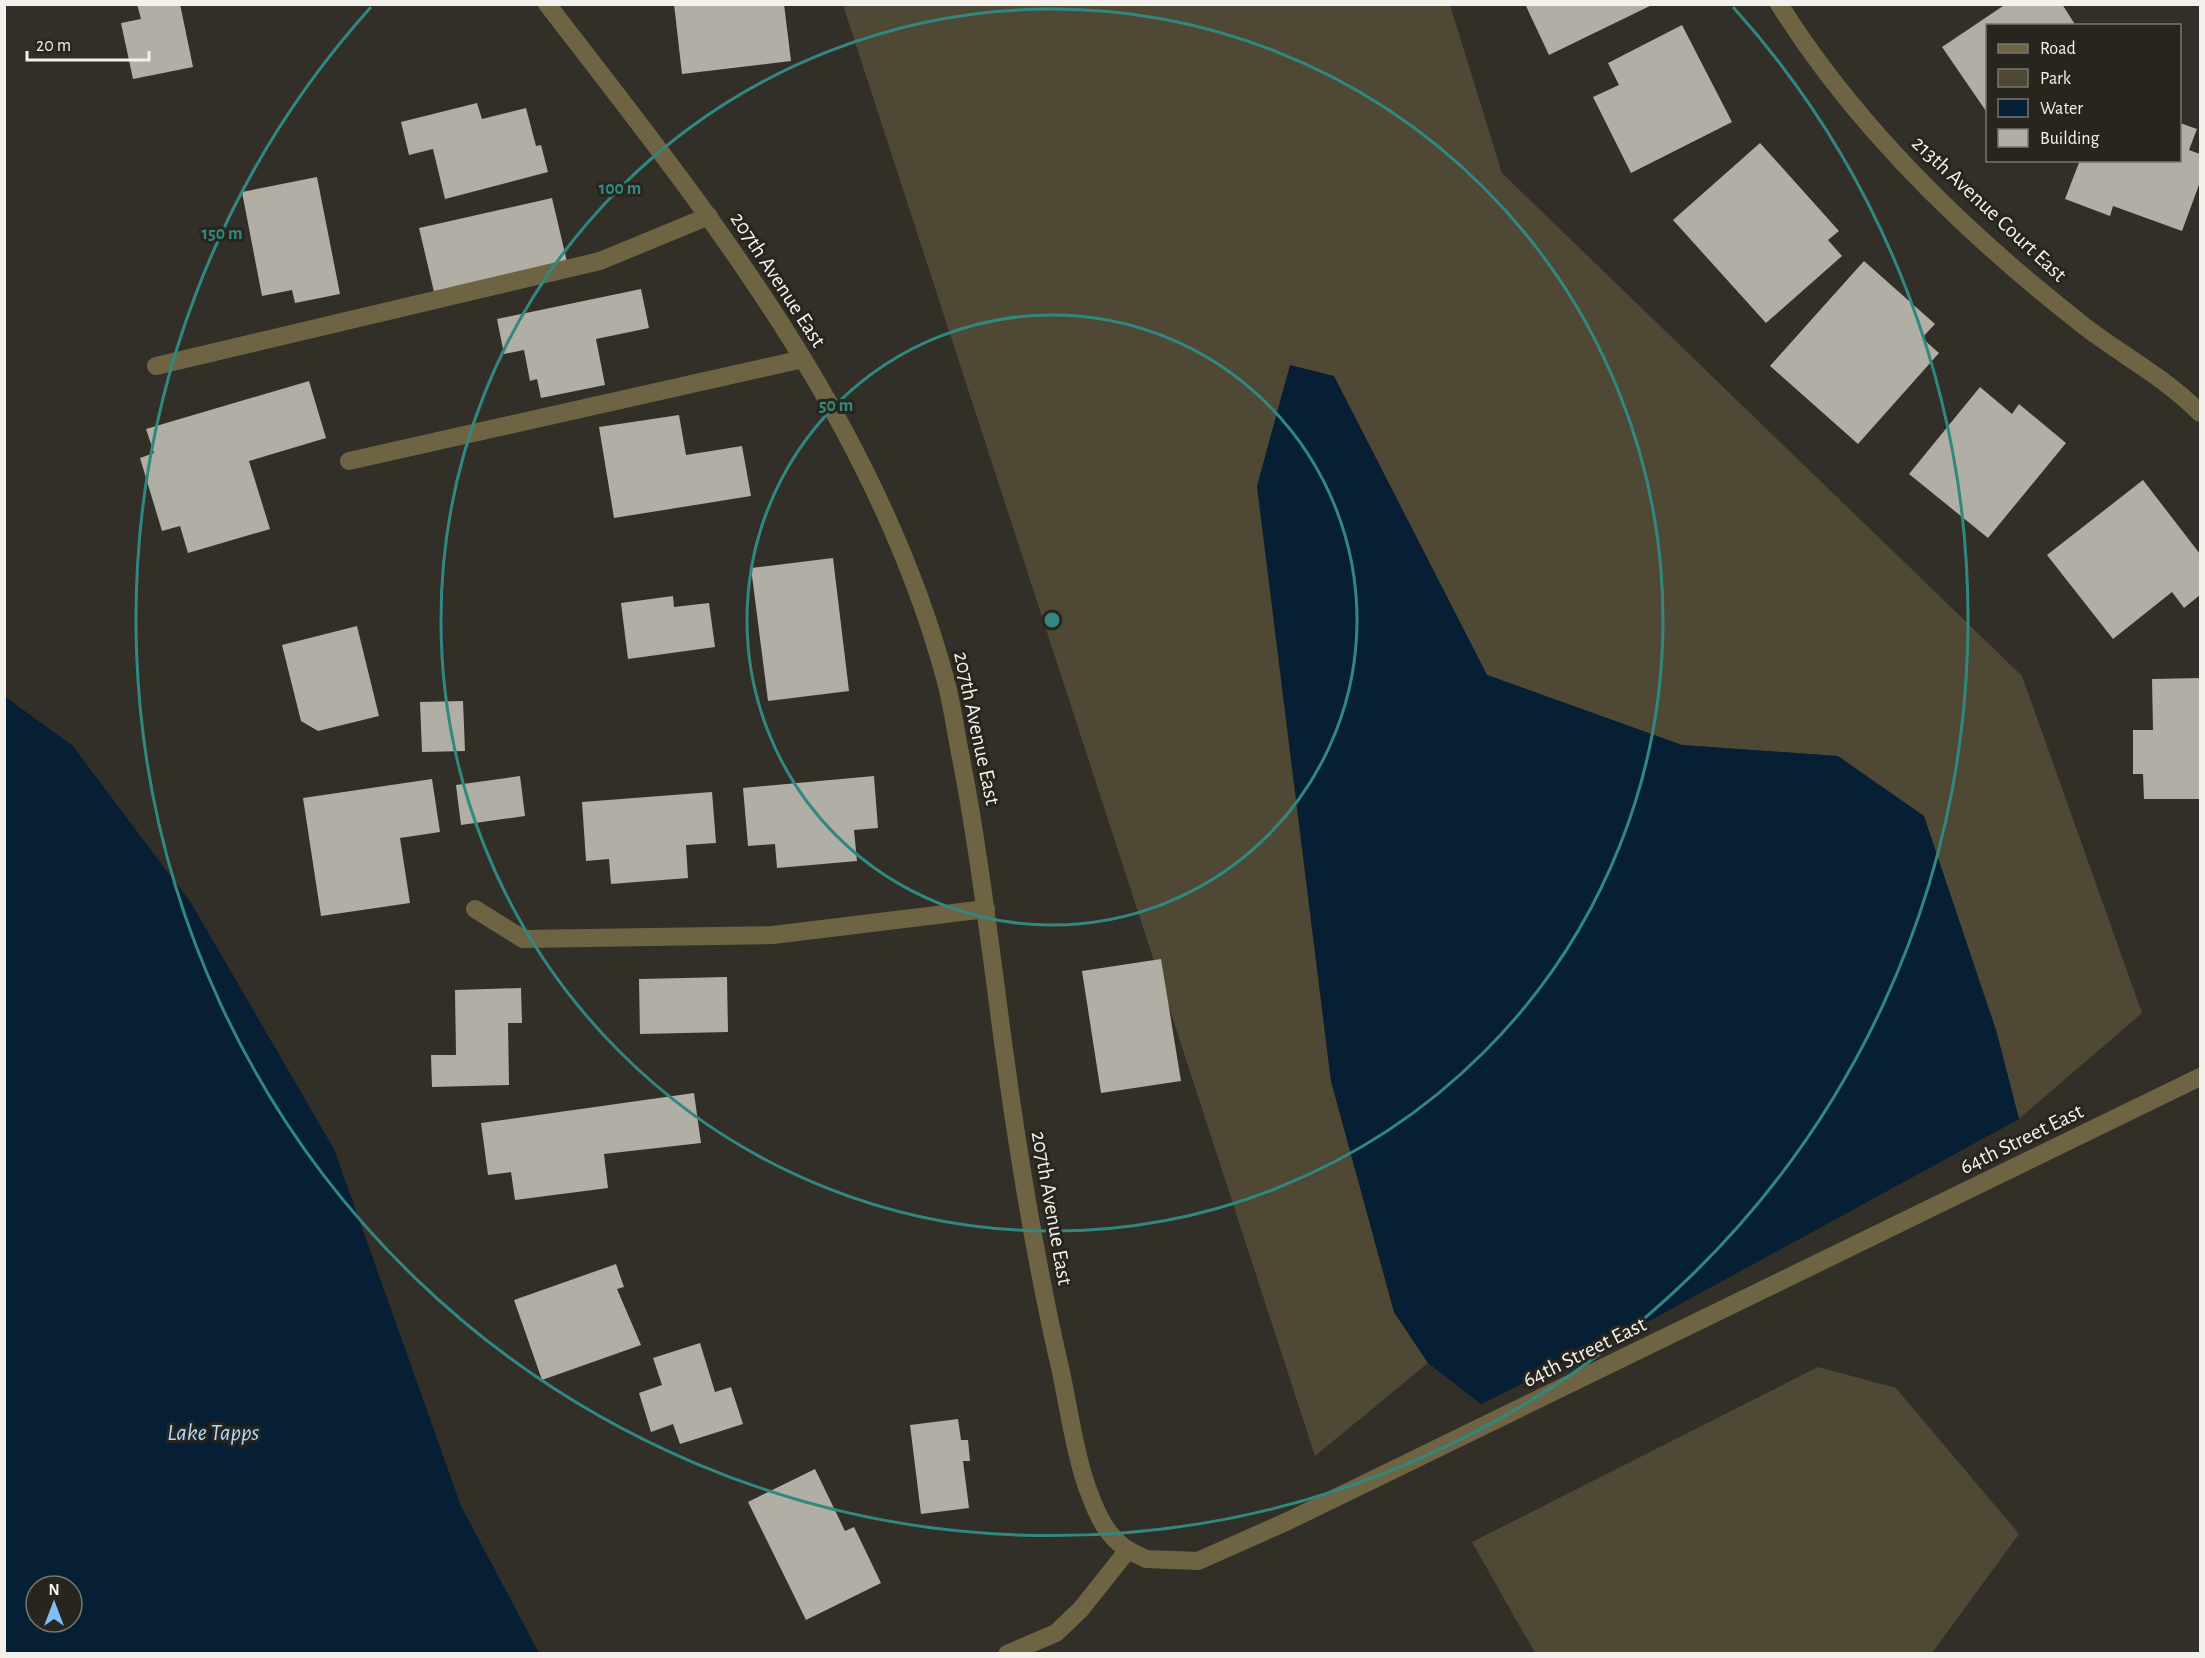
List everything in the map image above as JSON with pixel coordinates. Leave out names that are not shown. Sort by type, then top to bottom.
[{"type":"street","name":"207th Avenue East","points":[[548,4],[710,216],[749,271],[803,359],[873,486],[923,607],[946,681],[976,837],[1016,1146],[1041,1283],[1088,1491],[1115,1542],[1128,1550]]},
{"type":"street","name":"213th Avenue Court East","points":[[1779,4],[1800,38],[1854,110],[1931,190],[2003,258],[2085,327],[2182,394],[2200,413]]},
{"type":"street","points":[[156,366],[600,261],[710,216]]},
{"type":"street","points":[[349,461],[803,359]]},
{"type":"street","points":[[475,909],[523,939],[773,935],[986,909]]},
{"type":"street","name":"64th Street East","points":[[1128,1550],[1146,1558],[1198,1561],[1268,1530],[2200,1077]]},
{"type":"street","points":[[1007,1653],[1056,1633],[1081,1609],[1128,1550]]},
{"type":"green space","points":[[843,5],[1450,5],[1502,173],[2022,676],[2142,1013],[2019,1119],[1996,1030],[1838,756],[1682,745],[1487,675],[1334,377],[1257,486],[1331,1081],[1394,1312],[1428,1363],[1315,1456]]},
{"type":"green space","points":[[1818,1367],[1896,1388],[2019,1534],[1932,1653],[1535,1653],[1472,1542]]},
{"type":"water","points":[[1290,365],[1334,376],[1487,675],[1682,745],[1838,756],[1924,816],[1996,1030],[2019,1119],[1651,1320],[1481,1404],[1428,1363],[1394,1312],[1331,1081],[1257,486]]},
{"type":"water","name":"Lake Tapps","points":[[4,696],[72,745],[191,903],[334,1149],[461,1506],[539,1653],[5,1653]]},
{"type":"building","points":[[137,4],[180,4],[193,67],[133,79],[121,23],[141,19]]},
{"type":"building","points":[[674,4],[784,4],[791,61],[682,74]]},
{"type":"building","points":[[1525,4],[1654,4],[1549,55]]},
{"type":"building","points":[[2006,4],[2062,4],[2075,24],[1986,24],[1986,111],[1942,47]]},
{"type":"building","points":[[1682,25],[1732,122],[1631,173],[1593,97],[1619,85],[1608,63]]},
{"type":"building","points":[[477,103],[482,119],[526,108],[536,146],[541,145],[548,172],[445,199],[433,149],[409,155],[401,122]]},
{"type":"building","points":[[2181,123],[2197,129],[2189,150],[2200,154],[2200,182],[2182,231],[2113,206],[2110,216],[2065,199],[2079,162],[2181,162]]},
{"type":"building","points":[[1760,143],[1839,231],[1828,240],[1842,256],[1766,323],[1673,220]]},
{"type":"building","points":[[317,177],[340,294],[295,303],[292,290],[262,296],[242,192]]},
{"type":"building","points":[[552,198],[567,262],[434,292],[419,228]]},
{"type":"building","points":[[1864,261],[1935,324],[1922,338],[1939,353],[1858,444],[1770,366]]},
{"type":"building","points":[[641,289],[649,328],[596,339],[605,385],[541,398],[537,379],[530,381],[524,350],[504,354],[497,319]]},
{"type":"building","points":[[309,381],[326,438],[249,461],[270,529],[188,553],[180,526],[162,531],[140,458],[154,453],[146,429]]},
{"type":"building","points":[[1980,387],[2012,414],[2019,404],[2066,443],[1988,538],[1909,474]]},
{"type":"building","points":[[679,415],[686,455],[742,446],[751,496],[614,518],[599,427]]},
{"type":"building","points":[[2143,480],[2200,554],[2200,595],[2184,608],[2172,592],[2113,639],[2047,555]]},
{"type":"building","points":[[833,558],[849,691],[768,701],[751,568]]},
{"type":"building","points":[[673,596],[674,607],[709,603],[715,647],[628,659],[621,603]]},
{"type":"building","points":[[357,626],[379,716],[318,731],[301,721],[282,645]]},
{"type":"building","points":[[2200,678],[2200,799],[2144,799],[2143,774],[2133,774],[2133,730],[2153,730],[2152,679]]},
{"type":"building","points":[[463,701],[465,751],[422,752],[420,702]]},
{"type":"building","points":[[520,776],[525,816],[461,825],[456,785]]},
{"type":"building","points":[[874,776],[878,828],[854,830],[857,861],[777,868],[775,844],[748,846],[743,788]]},
{"type":"building","points":[[432,779],[440,832],[400,838],[410,903],[321,916],[303,798]]},
{"type":"building","points":[[712,792],[716,843],[686,845],[688,878],[611,884],[609,859],[586,861],[582,802]]},
{"type":"building","points":[[1161,959],[1181,1081],[1101,1093],[1082,971]]},
{"type":"building","points":[[727,977],[728,1032],[640,1034],[639,979]]},
{"type":"building","points":[[521,988],[522,1023],[508,1023],[509,1085],[432,1087],[431,1055],[456,1055],[455,990]]},
{"type":"building","points":[[694,1093],[701,1143],[604,1154],[608,1188],[515,1200],[511,1172],[488,1175],[481,1123]]},
{"type":"building","points":[[616,1264],[624,1287],[617,1289],[641,1345],[542,1380],[514,1300]]},
{"type":"building","points":[[700,1343],[715,1392],[731,1387],[743,1424],[680,1444],[673,1424],[651,1432],[639,1393],[662,1385],[653,1358]]},
{"type":"building","points":[[958,1419],[961,1440],[968,1440],[970,1461],[963,1461],[969,1508],[921,1514],[910,1425]]},
{"type":"building","points":[[815,1469],[845,1531],[854,1527],[881,1583],[806,1620],[748,1502]]}]
